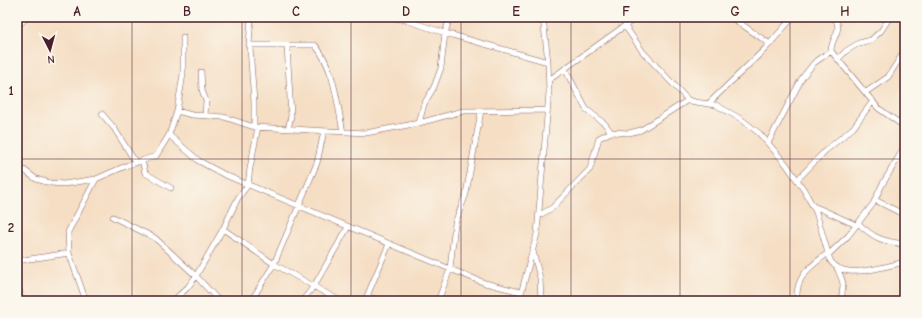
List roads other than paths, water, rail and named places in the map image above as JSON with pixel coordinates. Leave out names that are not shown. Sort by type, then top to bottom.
[{"type":"street","points":[[17,26],[28,17]]},
{"type":"street","points":[[251,17],[250,45],[315,45],[321,52],[331,71],[343,132]]},
{"type":"street","points":[[391,17],[548,62]]},
{"type":"street","points":[[402,17],[408,21]]},
{"type":"street","points":[[419,123],[424,104],[434,87],[441,68],[445,33],[450,17]]},
{"type":"street","points":[[519,301],[537,234],[549,80],[543,17]]},
{"type":"street","points":[[549,80],[637,17]]},
{"type":"street","points":[[731,17],[770,44]]},
{"type":"street","points":[[708,104],[770,44],[793,17]]},
{"type":"street","points":[[834,17],[838,22],[838,29],[831,45],[831,50],[878,108],[905,127]]},
{"type":"street","points":[[838,59],[846,51],[859,43],[871,40],[881,31],[890,17]]},
{"type":"street","points":[[625,26],[644,52],[688,100],[716,105],[741,119],[759,133],[786,164],[813,206],[828,254],[843,283],[842,301]]},
{"type":"street","points":[[17,171],[24,170],[36,179],[50,183],[64,184],[96,179],[142,160],[156,156],[169,135],[177,110],[183,74],[183,37]]},
{"type":"street","points":[[287,45],[291,116],[288,129]]},
{"type":"street","points":[[174,301],[188,287],[196,276],[223,229],[238,198],[248,185],[256,127],[250,48]]},
{"type":"street","points":[[768,143],[802,78],[814,63],[831,50]]},
{"type":"street","points":[[866,92],[888,77],[905,50]]},
{"type":"street","points":[[565,69],[586,109],[605,124],[611,132]]},
{"type":"street","points":[[202,72],[202,90],[206,101],[205,116]]},
{"type":"street","points":[[538,216],[552,208],[587,173],[592,165],[595,149],[600,138],[611,132],[629,133],[641,130],[688,100]]},
{"type":"street","points":[[797,180],[825,151],[853,128],[873,101]]},
{"type":"street","points":[[177,110],[192,115],[224,117],[256,127],[366,133],[419,123],[463,111],[547,110]]},
{"type":"street","points":[[438,301],[450,269],[455,223],[466,194],[481,111]]},
{"type":"street","points":[[102,114],[114,128],[136,163]]},
{"type":"street","points":[[251,301],[274,264],[317,163],[324,131]]},
{"type":"street","points":[[169,135],[199,161],[225,175],[485,283],[521,292]]},
{"type":"street","points":[[797,301],[796,291],[799,281],[805,271],[828,254],[848,236],[875,200],[905,146]]},
{"type":"street","points":[[142,160],[145,173],[171,188]]},
{"type":"street","points":[[86,301],[69,253],[68,232],[96,179]]},
{"type":"street","points":[[875,200],[905,215]]},
{"type":"street","points":[[813,206],[857,224],[867,232],[884,241],[905,244]]},
{"type":"street","points":[[114,217],[155,238],[196,276],[218,301]]},
{"type":"street","points":[[302,301],[314,286],[348,227]]},
{"type":"street","points":[[223,229],[274,264],[340,301]]},
{"type":"street","points":[[382,301],[366,299],[389,244]]},
{"type":"street","points":[[532,250],[540,278],[541,301]]},
{"type":"street","points":[[17,261],[69,253]]},
{"type":"street","points":[[836,268],[846,271],[859,272],[905,262]]},
{"type":"street","points":[[17,273],[21,301]]}]
